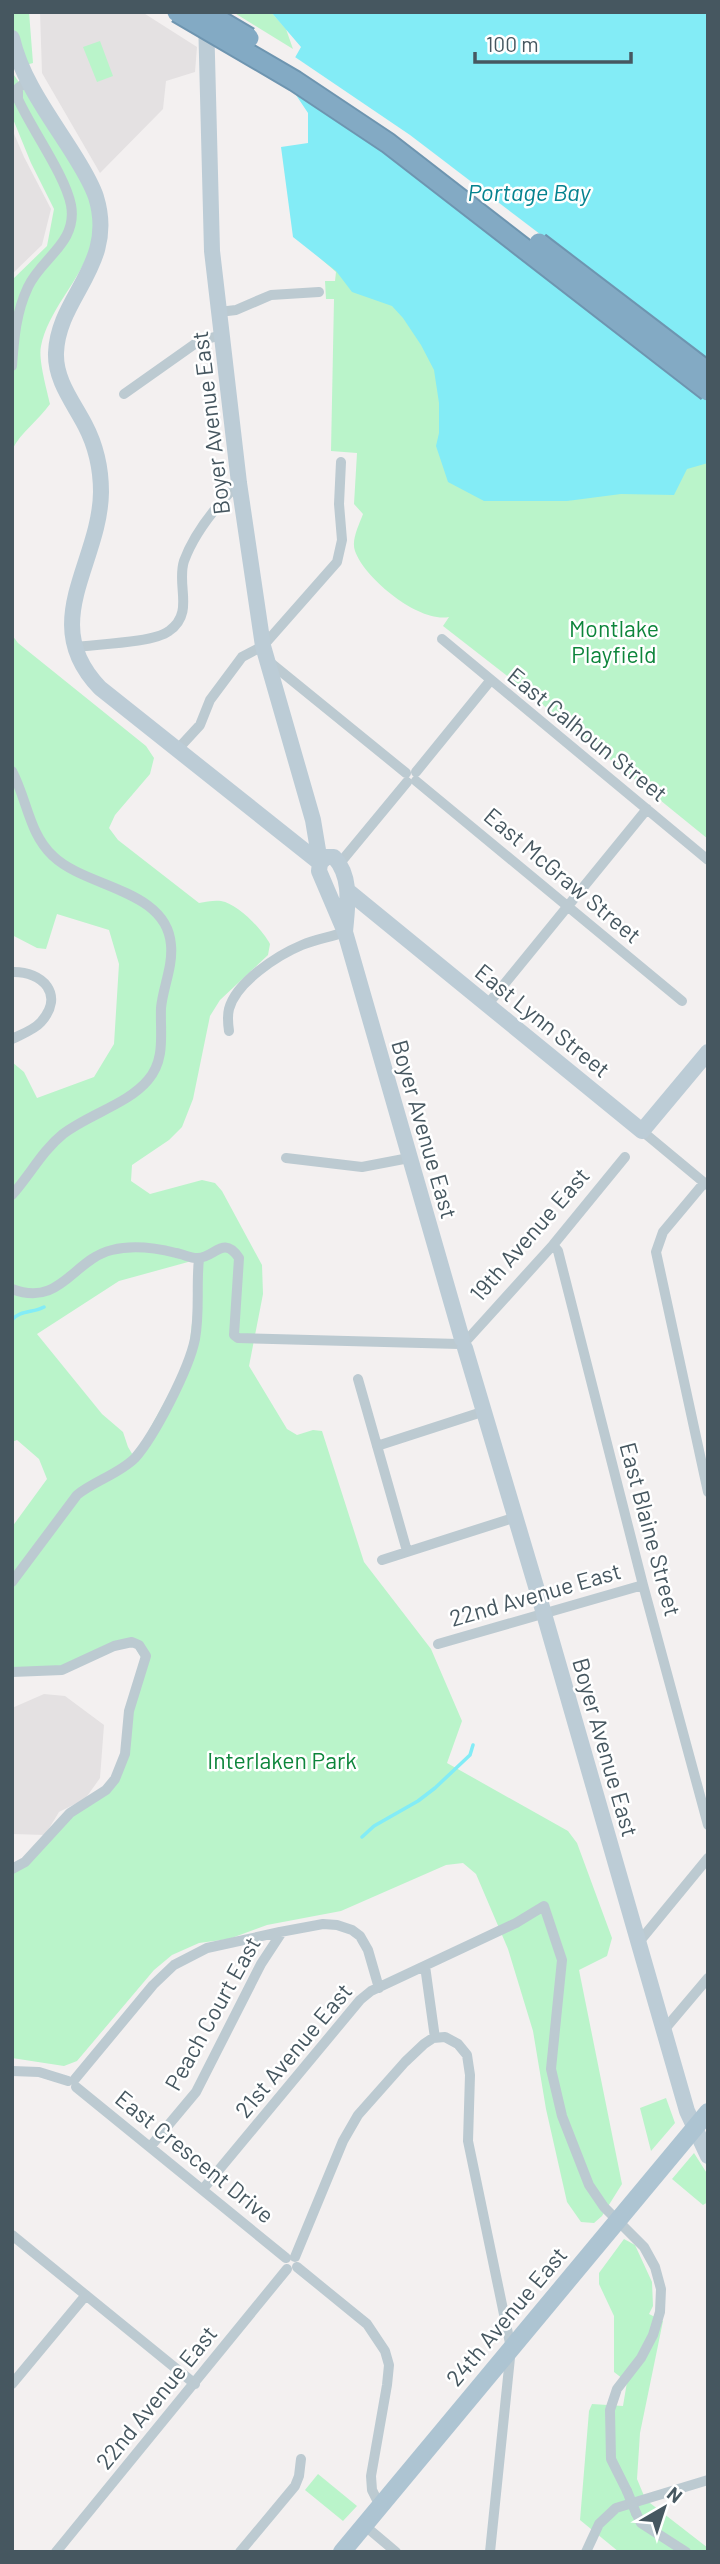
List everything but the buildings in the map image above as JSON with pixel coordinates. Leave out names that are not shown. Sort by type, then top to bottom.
[{"type":"highway","points":[[177,12],[295,81],[388,143],[708,391]]},
{"type":"highway","points":[[205,12],[358,107],[708,372]]},
{"type":"main road","name":"24th Avenue East","points":[[342,2552],[708,2112]]},
{"type":"street","name":"Boyer Avenue East","points":[[205,12],[212,243],[239,483],[265,653],[313,820],[319,871],[345,932],[664,2030],[694,2129],[708,2156]]},
{"type":"street","points":[[12,38],[17,58],[88,178],[95,195],[100,222],[96,254],[61,329],[56,350],[56,367],[61,382],[91,439],[100,480],[97,522],[71,611],[75,647],[86,671],[100,688],[275,829],[320,862],[330,856],[339,863],[491,681]]},
{"type":"street","points":[[12,366],[15,328],[27,289],[32,278],[62,243],[72,218],[70,202],[62,183],[18,99],[18,88],[29,80]]},
{"type":"street","points":[[219,312],[236,310],[271,295],[319,292]]},
{"type":"street","points":[[124,394],[199,341],[222,335]]},
{"type":"street","points":[[177,750],[200,725],[210,701],[242,657],[265,653],[337,562],[342,540],[341,462]]},
{"type":"street","points":[[75,647],[154,638],[176,625],[185,605],[182,569],[186,557],[215,506],[239,483]]},
{"type":"street","name":"East Calhoun Street","points":[[442,639],[708,860]]},
{"type":"street","name":"East McGraw Street","points":[[265,653],[682,1001]]},
{"type":"street","points":[[12,771],[43,845],[65,866],[83,876],[120,889],[151,909],[167,928],[171,949],[161,1009],[160,1059],[154,1073],[146,1083],[126,1098],[61,1135],[34,1164],[12,1195]]},
{"type":"street","points":[[488,1004],[647,809]]},
{"type":"street","name":"Boyer Avenue East","points":[[313,820],[339,863],[348,891],[345,932]]},
{"type":"street","points":[[275,829],[288,834],[298,834],[309,827],[313,820]]},
{"type":"street","points":[[330,898],[341,901],[348,891]]},
{"type":"street","name":"East Lynn Street","points":[[348,891],[706,1184]]},
{"type":"street","points":[[229,1031],[228,1018],[235,995],[255,975],[303,944],[345,932]]},
{"type":"street","points":[[12,972],[25,972],[41,979],[48,988],[50,1001],[47,1014],[40,1024],[12,1039]]},
{"type":"street","points":[[642,1131],[708,1052]]},
{"type":"street","name":"19th Avenue East","points":[[463,1343],[553,1245],[625,1157]]},
{"type":"street","points":[[286,1158],[362,1167],[409,1158]]},
{"type":"street","points":[[706,1184],[663,1232],[656,1252],[708,1492]]},
{"type":"street","name":"East Blaine Street","points":[[553,1245],[558,1251],[643,1585],[708,1825]]},
{"type":"street","points":[[12,1289],[36,1293],[58,1287],[99,1255],[112,1250],[148,1248],[199,1259],[225,1247],[231,1249],[239,1258],[234,1335],[245,1339],[463,1343]]},
{"type":"street","points":[[12,1582],[77,1495],[135,1457],[158,1423],[195,1341],[199,1259]]},
{"type":"street","points":[[358,1379],[407,1551]]},
{"type":"street","points":[[377,1446],[485,1412]]},
{"type":"street","points":[[382,1560],[516,1517]]},
{"type":"street","name":"22nd Avenue East","points":[[438,1644],[643,1585]]},
{"type":"street","points":[[12,1672],[62,1670],[125,1642],[139,1645],[146,1656],[129,1711],[125,1754],[115,1779],[106,1790],[70,1813],[25,1862],[12,1869]]},
{"type":"street","points":[[639,1941],[708,1858]]},
{"type":"street","name":"21st Avenue East","points":[[203,2189],[360,2000],[379,1987],[516,1923],[544,1906],[559,1949],[562,1968],[552,2054],[555,2089],[584,2178],[604,2207],[618,2219]]},
{"type":"street","points":[[73,2082],[153,1985],[174,1965],[207,1948],[282,1931],[323,1924],[337,1925],[360,1936],[368,1950],[379,1987]]},
{"type":"street","name":"Peach Court East","points":[[150,2147],[195,2092],[261,1964],[282,1931]]},
{"type":"street","points":[[425,1966],[435,2038],[445,2037],[458,2044],[467,2055],[470,2075],[468,2141],[511,2348],[490,2552]]},
{"type":"street","points":[[664,2030],[708,1978]]},
{"type":"street","name":"22nd Avenue East","points":[[56,2552],[291,2263],[343,2141],[358,2115],[405,2062],[435,2038]]},
{"type":"street","name":"East Crescent Drive","points":[[12,2071],[39,2071],[73,2082],[368,2324],[385,2351],[389,2365],[371,2476],[372,2491],[380,2505]]},
{"type":"street","points":[[618,2219],[649,2254],[662,2296],[653,2336],[617,2389],[610,2410],[611,2459],[641,2523],[686,2552]]},
{"type":"street","points":[[12,2235],[195,2384]]},
{"type":"street","points":[[12,2384],[86,2295]]},
{"type":"street","points":[[245,2549],[295,2486],[301,2459]]},
{"type":"street","points":[[586,2552],[599,2524],[616,2508],[708,2480]]},
{"type":"street","points":[[364,2525],[396,2552]]},
{"type":"shaded area","points":[[40,12],[142,12],[197,47],[195,72],[166,81],[163,109],[100,173],[42,73]]},
{"type":"shaded area","points":[[12,129],[51,209],[42,245],[12,274]]},
{"type":"shaded area","points":[[44,1694],[65,1696],[104,1725],[100,1778],[85,1799],[59,1812],[45,1835],[12,1834],[12,1708]]},
{"type":"green space","points":[[12,12],[29,12],[33,63],[12,69]]},
{"type":"green space","points":[[233,12],[271,12],[286,29],[293,49]]},
{"type":"green space","points":[[100,41],[113,76],[97,82],[83,47]]},
{"type":"green space","points":[[12,72],[73,164],[92,201],[95,215],[90,250],[54,313],[41,346],[50,404],[12,450],[12,280],[47,246],[54,209],[13,119]]},
{"type":"green space","name":"Montlake Playfield","points":[[305,245],[708,400],[708,839],[443,626],[449,617],[423,613],[394,597],[361,562],[354,547],[363,514],[354,504],[357,453],[331,451],[334,299],[326,299],[325,281],[335,281],[336,272]]},
{"type":"green space","name":"Interlaken Park","points":[[12,635],[18,643],[146,746],[154,758],[150,774],[115,815],[109,828],[118,840],[199,903],[221,901],[235,907],[261,931],[270,944],[268,955],[220,1000],[210,1016],[193,1099],[182,1127],[169,1140],[132,1165],[131,1181],[150,1194],[202,1180],[215,1183],[222,1191],[262,1265],[263,1294],[249,1366],[287,1429],[297,1435],[313,1430],[322,1431],[364,1562],[431,1649],[462,1721],[447,1763],[568,1831],[577,1843],[612,1938],[607,1956],[579,1970],[622,2184],[602,2216],[594,2223],[581,2222],[567,2202],[546,2109],[533,2031],[508,1949],[476,1874],[463,1863],[446,1865],[341,1911],[267,1925],[229,1939],[199,1943],[172,1955],[154,1970],[77,2061],[64,2066],[12,2058],[12,1869],[61,1821],[115,1779],[145,1664],[132,1642],[72,1666],[12,1672],[12,1527],[47,1479],[39,1459],[17,1440],[12,1442],[12,1062],[24,1072],[37,1098],[94,1077],[114,1044],[119,964],[109,930],[57,914],[46,949],[37,948],[12,935]],"holes":[[[199,1259],[188,1360],[134,1457],[123,1432],[102,1414],[37,1334],[119,1281]]]},
{"type":"green space","points":[[666,2098],[675,2123],[651,2151],[640,2108]]},
{"type":"green space","points":[[694,2153],[708,2175],[708,2202],[703,2205],[672,2179]]},
{"type":"green space","points":[[624,2239],[635,2245],[652,2282],[653,2306],[649,2314],[663,2321],[640,2433],[637,2479],[647,2503],[708,2548],[708,2552],[619,2552],[580,2520],[589,2411],[592,2404],[623,2406],[627,2382],[614,2372],[614,2316],[599,2284],[599,2273]]},
{"type":"green space","points":[[318,2474],[357,2506],[343,2521],[305,2490]]},
{"type":"water","name":"Portage Bay","points":[[271,12],[708,12],[708,463],[687,469],[674,495],[621,494],[567,501],[484,501],[448,482],[436,446],[439,403],[434,370],[421,345],[392,306],[352,292],[336,271],[293,237],[281,147],[308,143],[308,113],[284,77],[301,47]]},
{"type":"pier","points":[[292,55],[410,135],[708,362],[359,135],[281,76]]},
{"type":"waterway","points":[[12,1320],[44,1307]]},
{"type":"waterway","points":[[362,1837],[374,1826],[435,1788],[470,1755],[473,1745]]}]
